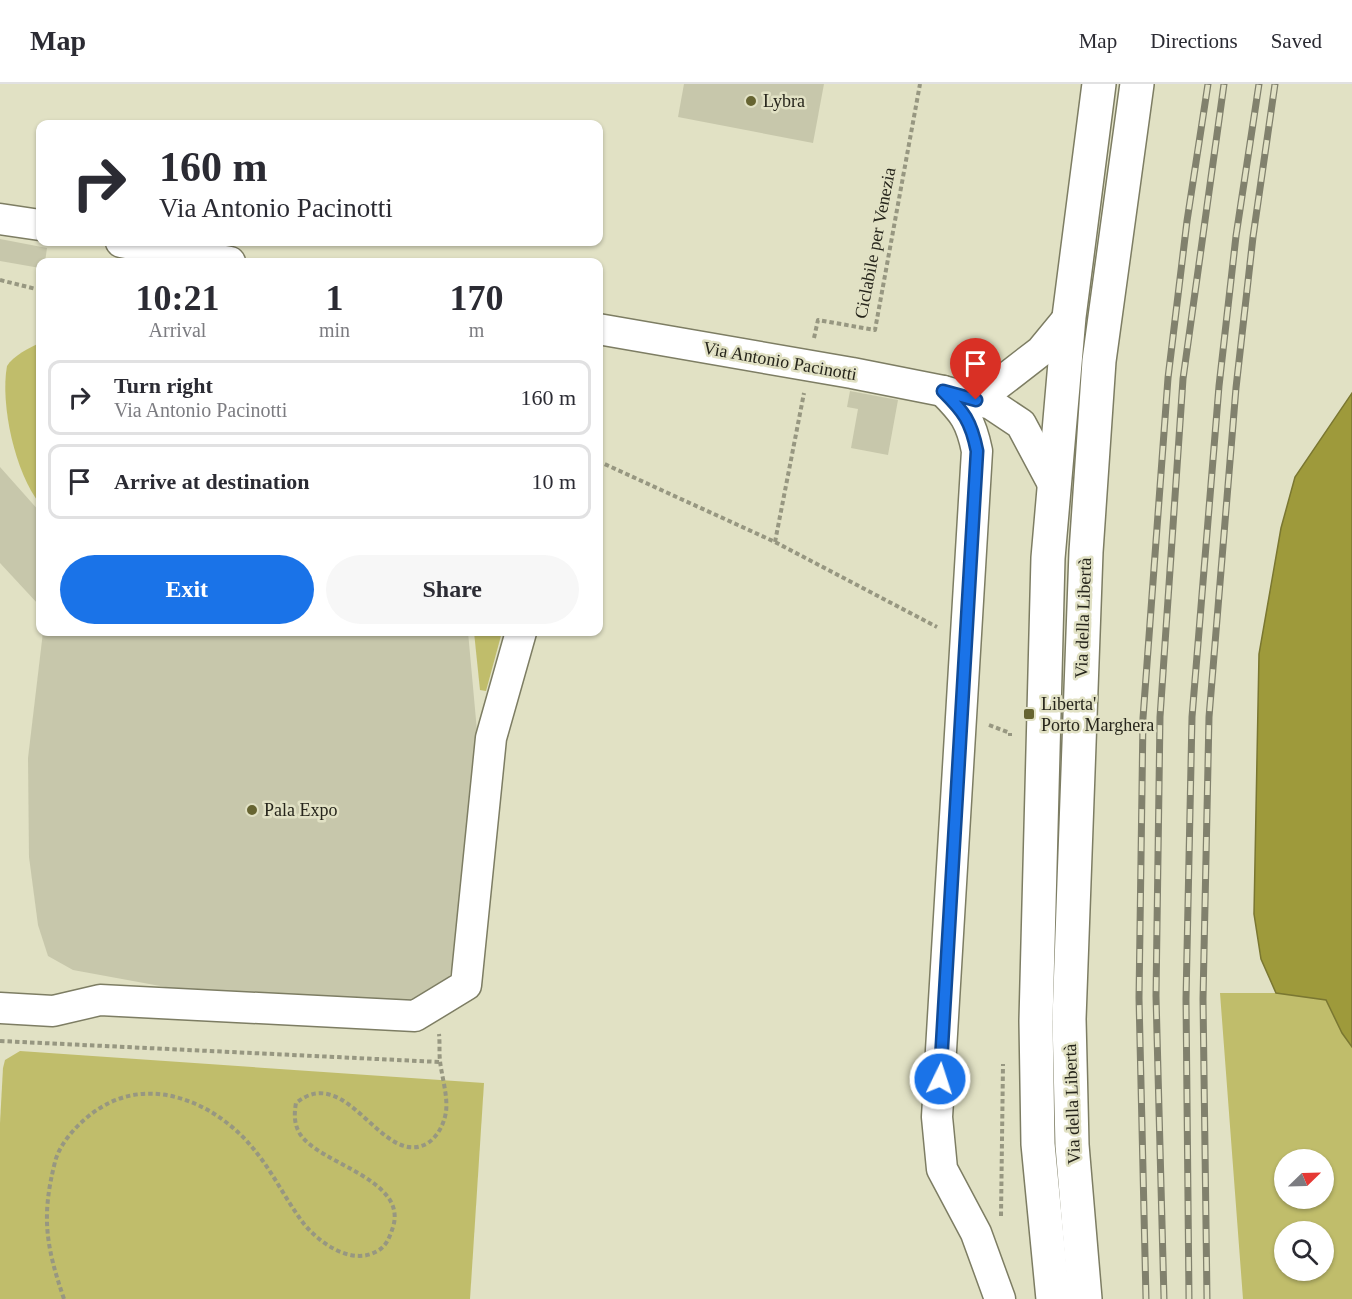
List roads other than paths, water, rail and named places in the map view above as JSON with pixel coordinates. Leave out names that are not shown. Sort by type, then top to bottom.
[{"type":"highway","name":"Via della Libertà","points":[[1053,1299],[1038,1144],[1036,1021],[1048,580],[1053,484],[1068,317],[1099,84]]},
{"type":"highway","name":"Via della Libertà","points":[[1085,1299],[1072,1145],[1069,1019],[1086,552],[1099,361],[1137,84]]},
{"type":"street","points":[[0,219],[36,224]]},
{"type":"street","points":[[143,246],[208,258]]},
{"type":"street","name":"Via Antonio Pacinotti","points":[[952,394],[997,385],[1041,351],[1068,317]]},
{"type":"street","name":"Via Antonio Pacinotti","points":[[603,330],[809,365],[991,404],[1021,424],[1053,484]]},
{"type":"street","points":[[952,394],[966,414],[973,431],[977,451],[937,1117],[942,1169],[976,1233],[1000,1299]]},
{"type":"street","points":[[0,1008],[53,1011],[100,1000],[415,1016],[466,985],[491,738],[520,636]]},
{"type":"railway","points":[[1146,1299],[1139,998],[1143,718],[1168,378],[1187,221],[1208,84]]},
{"type":"railway","points":[[1164,1299],[1156,996],[1160,717],[1183,379],[1224,84]]},
{"type":"railway","points":[[1189,1299],[1186,999],[1192,717],[1219,386],[1236,236],[1259,84]]},
{"type":"railway","points":[[1207,1299],[1203,999],[1209,717],[1236,388],[1253,237],[1275,84]]},
{"type":"place","name":"Lybra","points":[[751,101]]},
{"type":"place","name":"Liberta' Porto Marghera","points":[[1029,714]]},
{"type":"place","name":"Pala Expo","points":[[252,810]]}]
